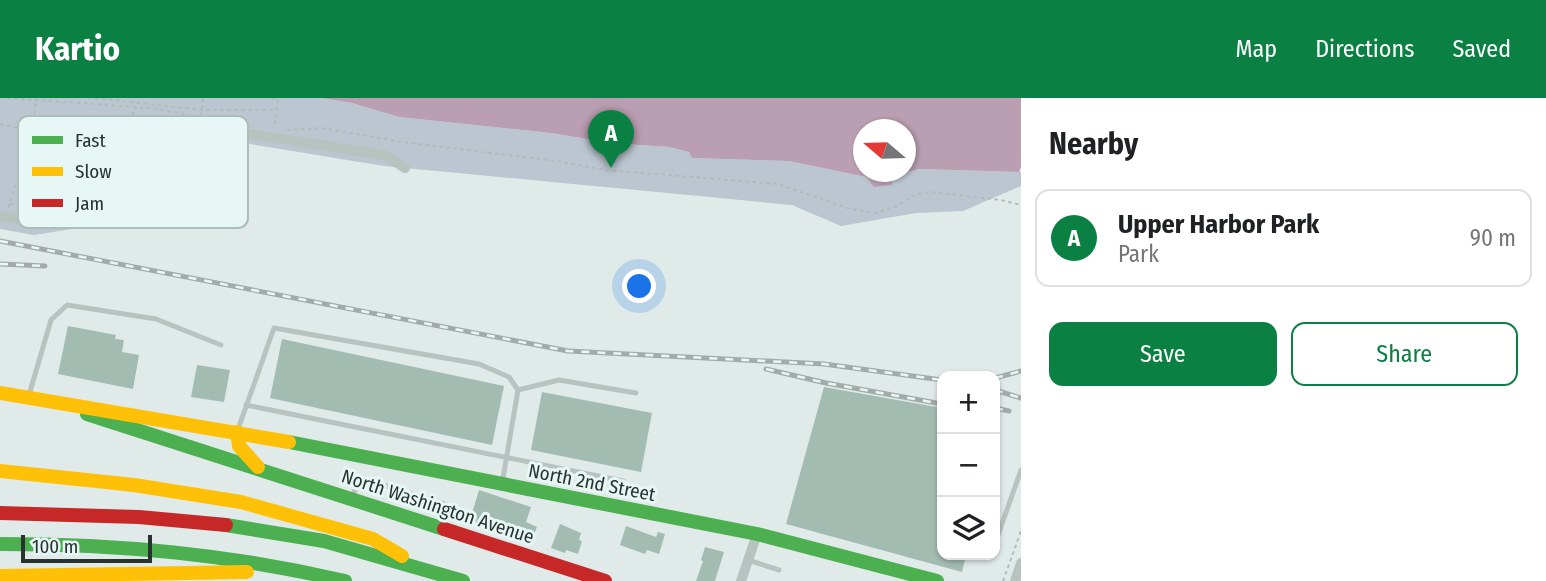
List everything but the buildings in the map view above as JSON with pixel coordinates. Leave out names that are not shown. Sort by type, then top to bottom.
[{"type":"main road","name":"North Washington Avenue","points":[[0,393],[237,432]]},
{"type":"main road","name":"North Washington Avenue","points":[[56,402],[230,462],[259,468],[605,581]]},
{"type":"main road","points":[[237,432],[239,446],[245,456],[259,468]]},
{"type":"main road","name":"North 2nd Street","points":[[237,432],[757,534],[936,581]]},
{"type":"main road","points":[[0,471],[134,485],[241,502],[373,539],[418,566]]},
{"type":"main road","points":[[0,513],[91,515],[257,529],[318,540],[418,566],[463,581]]},
{"type":"main road","points":[[0,544],[152,549],[258,563],[345,581]]},
{"type":"main road","points":[[0,576],[234,571],[306,581]]},
{"type":"main road","points":[[116,581],[132,575]]},
{"type":"street","points":[[248,134],[385,155],[405,168]]},
{"type":"street","points":[[741,581],[757,534]]},
{"type":"street","points":[[1015,581],[1021,563]]},
{"type":"lane","points":[[29,398],[51,320],[67,305],[156,319],[221,345]]},
{"type":"lane","points":[[237,432],[274,328],[479,364],[509,377],[518,390],[502,484]]},
{"type":"lane","points":[[518,390],[559,380],[636,393]]},
{"type":"lane","points":[[246,405],[623,481]]},
{"type":"lane","points":[[1000,529],[1021,470]]},
{"type":"lane","points":[[350,498],[365,481],[444,504],[447,506],[442,528]]},
{"type":"lane","points":[[748,560],[779,570]]},
{"type":"path","points":[[7,98],[136,107],[194,116]]},
{"type":"path","points":[[96,98],[201,110],[276,110]]},
{"type":"path","points":[[201,116],[203,98]]},
{"type":"path","points":[[272,98],[278,99],[274,128],[322,128],[402,142],[557,161],[606,170],[778,184],[850,209],[874,213],[897,206],[916,194],[932,192],[1021,205]]},
{"type":"path","points":[[131,116],[138,103]]},
{"type":"path","points":[[0,124],[18,129]]},
{"type":"path","points":[[4,212],[18,178]]},
{"type":"path","points":[[9,204],[18,205]]},
{"type":"path","points":[[1003,581],[1021,531]]},
{"type":"shaded area","points":[[0,98],[322,98],[352,103],[399,117],[551,133],[610,143],[669,147],[689,152],[693,158],[789,161],[853,174],[853,182],[916,182],[916,170],[919,169],[1021,172],[1021,186],[963,211],[916,213],[841,226],[792,205],[384,166],[248,144],[248,116],[18,116],[18,228],[78,228],[34,235],[0,229]]},
{"type":"shaded area","points":[[322,98],[1021,98],[1021,167],[1019,172],[916,170],[916,119],[853,119],[853,174],[789,161],[692,158],[689,152],[669,147],[610,143],[551,133],[399,117],[352,103]]},
{"type":"shaded area","points":[[870,182],[892,182],[891,185],[874,187]]},
{"type":"railway","points":[[0,241],[568,351],[824,364],[937,379]]},
{"type":"railway","points":[[0,264],[45,266]]},
{"type":"railway","points":[[766,369],[937,403]]},
{"type":"railway","points":[[1000,377],[1021,371]]},
{"type":"railway","points":[[1000,392],[1021,398]]},
{"type":"railway","points":[[1000,409],[1009,411]]},
{"type":"traffic: fast","points":[[87,414],[444,529]]},
{"type":"traffic: fast","points":[[289,442],[757,534],[937,581]]},
{"type":"traffic: fast","points":[[226,525],[324,541],[463,581]]},
{"type":"traffic: fast","points":[[0,544],[174,552],[259,564],[345,581]]},
{"type":"traffic: slow","points":[[0,393],[289,442]]},
{"type":"traffic: slow","points":[[237,432],[239,446],[258,467]]},
{"type":"traffic: slow","points":[[0,471],[134,485],[241,502],[373,539],[402,556]]},
{"type":"traffic: slow","points":[[0,576],[247,572]]},
{"type":"traffic: jam","points":[[0,513],[139,517],[226,525]]},
{"type":"traffic: jam","points":[[444,529],[605,581]]},
{"type":"place","name":"Upper Harbor Park","points":[[611,168]]}]
